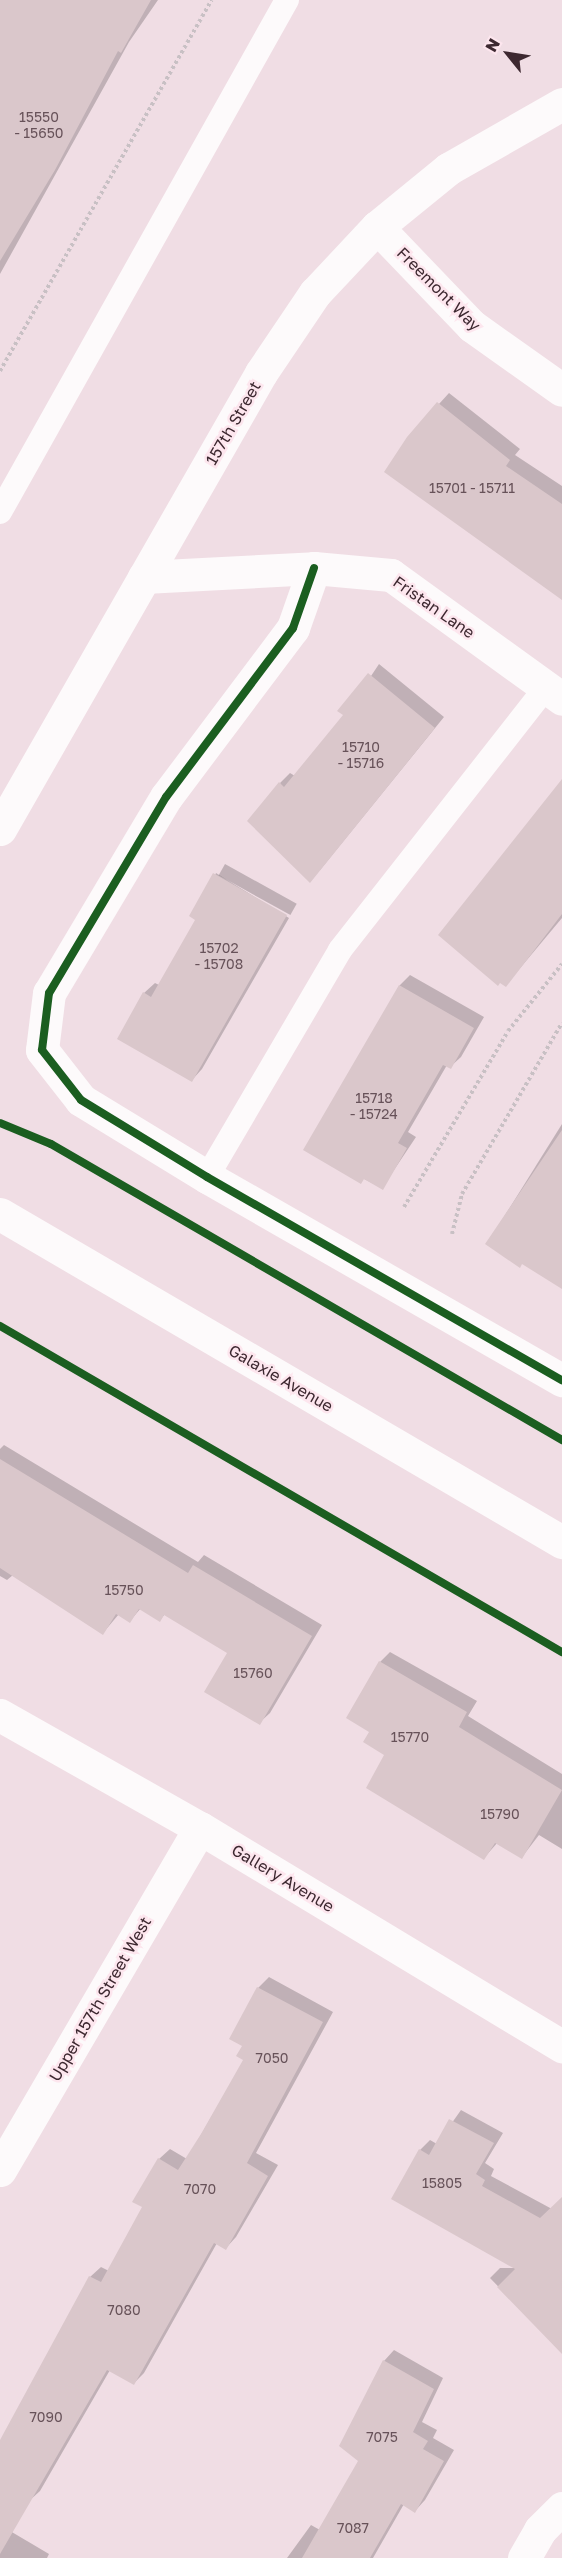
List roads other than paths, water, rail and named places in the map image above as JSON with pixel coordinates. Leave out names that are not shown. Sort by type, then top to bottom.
[{"type":"street","name":"157th Street","points":[[0,829],[261,373],[315,293],[377,227],[448,169],[562,104]]},
{"type":"street","name":"Freemont Way","points":[[377,227],[472,326],[562,390]]},
{"type":"street","name":"Fristan Lane","points":[[144,578],[314,568],[391,575],[554,693]]},
{"type":"street","points":[[314,568],[292,628],[166,797],[49,993],[42,1050],[81,1100],[207,1177],[562,1380]]},
{"type":"street","name":"Galaxie Avenue","points":[[0,1214],[562,1542]]},
{"type":"street","name":"Gallery Avenue","points":[[0,1715],[200,1828],[562,2046]]},
{"type":"street","name":"Upper 157th Street West","points":[[0,2170],[200,1828]]},
{"type":"street","points":[[524,2558],[540,2530],[562,2508]]},
{"type":"lane","points":[[0,512],[287,0]]},
{"type":"lane","points":[[207,1177],[340,950],[554,693]]}]
